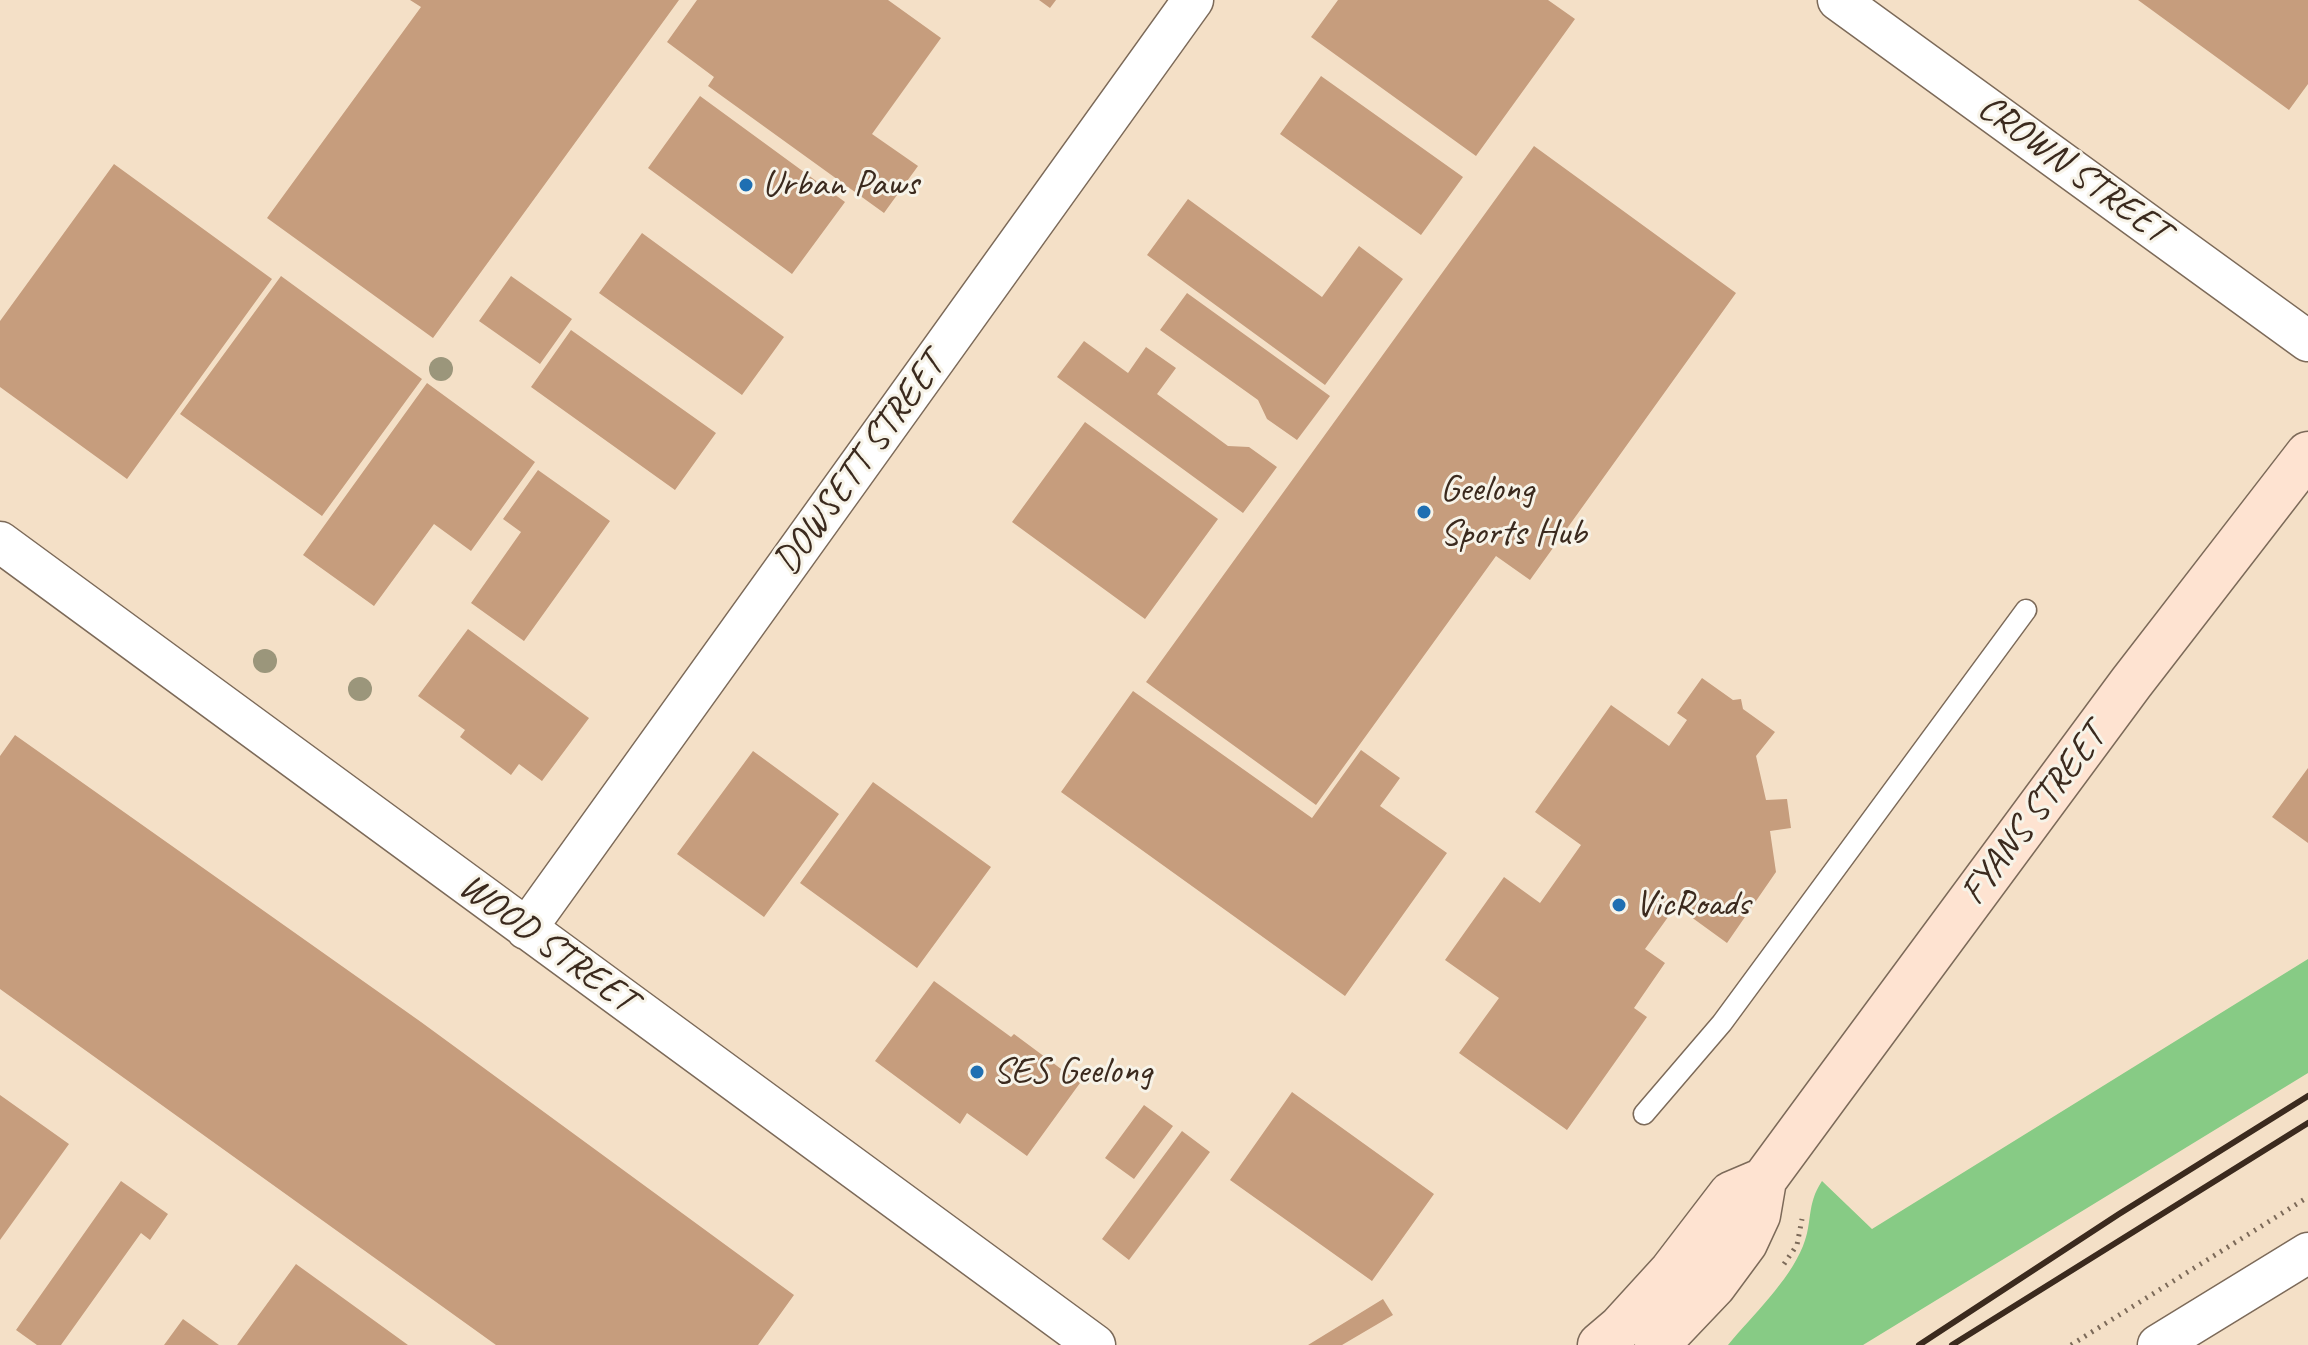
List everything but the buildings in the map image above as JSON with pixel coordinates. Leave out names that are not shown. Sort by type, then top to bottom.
[{"type":"main road","name":"FYANS STREET","points":[[1657,1345],[1714,1285],[1745,1243],[1758,1215],[1764,1180],[2131,683],[2308,454]]},
{"type":"main road","name":"FYANS STREET","points":[[1600,1345],[1620,1328],[1672,1271],[1731,1194],[1764,1180]]},
{"type":"street","name":"DOWSETT STREET","points":[[526,929],[1193,0]]},
{"type":"street","name":"CROWN STREET","points":[[1838,0],[2308,341]]},
{"type":"street","name":"WOOD STREET","points":[[0,542],[1095,1345]]},
{"type":"street","points":[[2158,1345],[2308,1253]]},
{"type":"lane","points":[[1644,1114],[1722,1023],[2026,610]]},
{"type":"path","points":[[2071,1345],[2308,1197]]},
{"type":"green space","points":[[2308,959],[2308,1073],[1863,1345],[1728,1345],[1797,1259],[1806,1237],[1814,1198],[1822,1181],[1872,1229]]},
{"type":"railway","points":[[1919,1345],[2119,1214],[2308,1096]]},
{"type":"railway","points":[[1952,1345],[2308,1123]]},
{"type":"place","name":"Urban Paws","points":[[746,185]]},
{"type":"place","name":"Geelong Sports Hub","points":[[1424,512]]},
{"type":"place","name":"VicRoads","points":[[1619,905]]},
{"type":"place","name":"SES Geelong","points":[[977,1072]]}]
